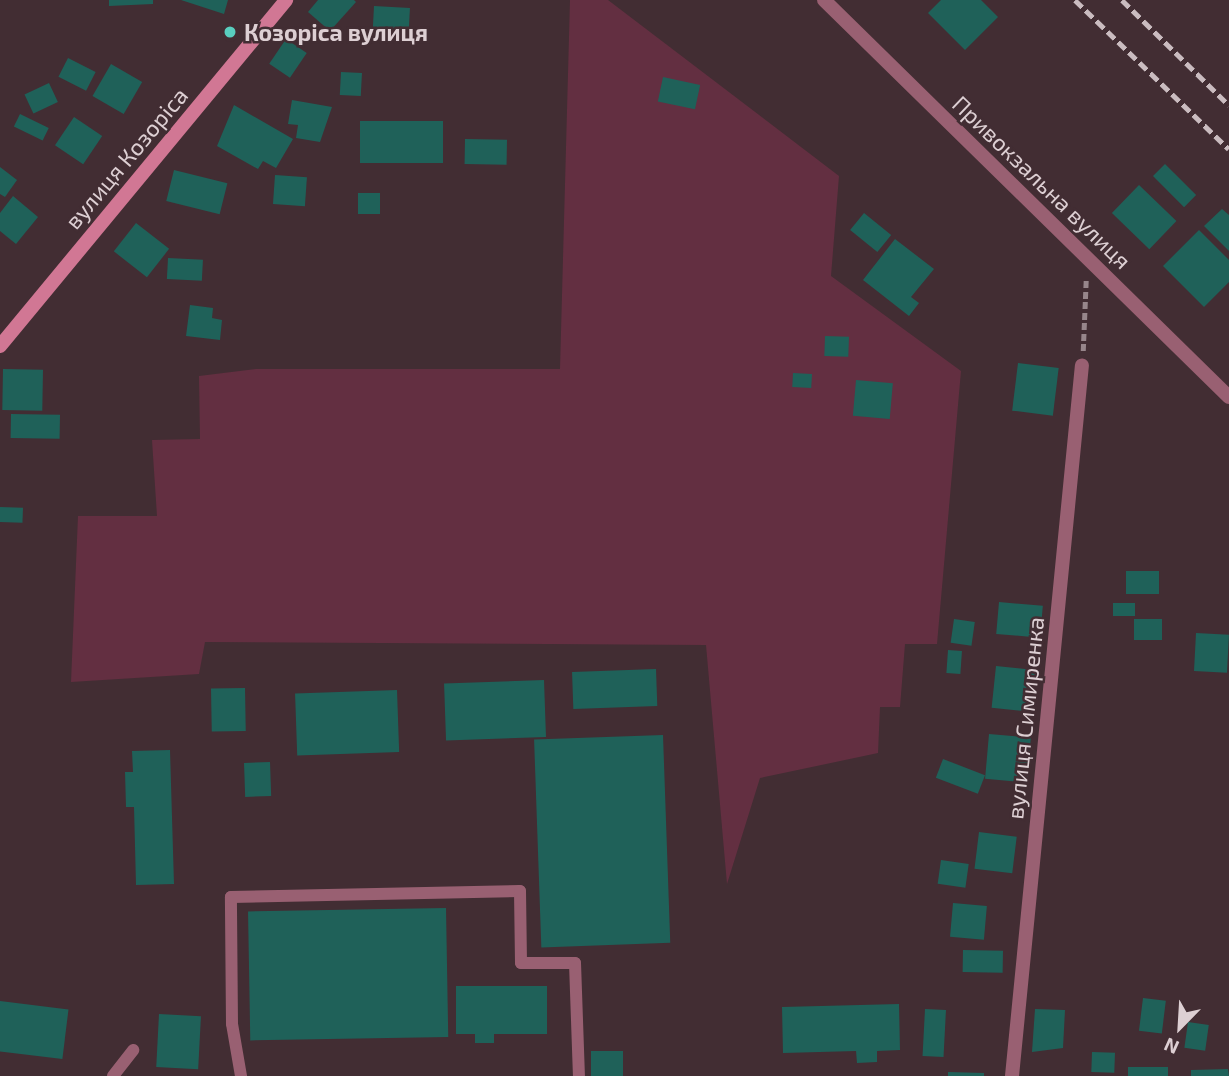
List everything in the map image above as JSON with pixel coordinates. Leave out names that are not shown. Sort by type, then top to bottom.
[{"type":"main road","name":"вулиця Козоріса","points":[[0,346],[286,0]]},
{"type":"street","name":"Привокзальна вулиця","points":[[824,0],[1229,397]]},
{"type":"street","name":"вулиця Симиренка","points":[[1012,1076],[1082,365]]},
{"type":"lane","points":[[241,1076],[232,1024],[231,897],[520,891],[521,963],[575,963],[579,1076]]},
{"type":"lane","points":[[113,1076],[133,1050]]},
{"type":"path","points":[[1082,365],[1087,258]]},
{"type":"shaded area","points":[[570,0],[608,0],[839,176],[831,276],[961,371],[937,644],[905,644],[900,707],[880,707],[878,753],[760,778],[727,884],[706,645],[205,642],[199,674],[71,682],[78,516],[157,516],[152,440],[200,439],[199,376],[256,369],[560,369]]},
{"type":"building","points":[[109,0],[153,0],[153,4],[109,6]]},
{"type":"building","points":[[181,0],[228,0],[224,14]]},
{"type":"building","points":[[318,0],[356,2],[330,31],[308,12]]},
{"type":"building","points":[[941,0],[981,0],[998,17],[965,50],[928,13]]},
{"type":"building","points":[[374,6],[410,8],[409,33],[373,31]]},
{"type":"building","points":[[286,39],[307,53],[290,78],[269,64]]},
{"type":"building","points":[[68,58],[96,72],[86,91],[58,77]]},
{"type":"building","points":[[111,64],[142,82],[124,114],[92,96]]},
{"type":"building","points":[[341,72],[362,73],[361,96],[340,95]]},
{"type":"building","points":[[663,77],[700,85],[695,109],[658,101]]},
{"type":"building","points":[[49,83],[58,102],[33,113],[25,94]]},
{"type":"building","points":[[292,100],[332,107],[320,142],[296,138],[298,125],[288,124]]},
{"type":"building","points":[[234,105],[293,139],[276,168],[263,161],[258,169],[217,146]]},
{"type":"building","points":[[20,114],[49,128],[43,141],[14,127]]},
{"type":"building","points":[[74,117],[102,136],[83,164],[55,145]]},
{"type":"building","points":[[360,121],[443,121],[443,163],[360,163]]},
{"type":"building","points":[[465,139],[507,140],[507,165],[465,164]]},
{"type":"building","points":[[1165,164],[1196,195],[1184,207],[1153,176]]},
{"type":"building","points":[[0,167],[17,180],[5,197],[0,194]]},
{"type":"building","points":[[174,170],[227,183],[220,214],[166,201]]},
{"type":"building","points":[[275,175],[307,177],[305,206],[273,204]]},
{"type":"building","points":[[1139,185],[1176,221],[1149,249],[1112,213]]},
{"type":"building","points":[[358,193],[380,193],[380,214],[358,214]]},
{"type":"building","points":[[13,196],[38,217],[16,244],[0,231],[0,213]]},
{"type":"building","points":[[1222,209],[1229,215],[1229,251],[1204,226]]},
{"type":"building","points":[[864,213],[891,235],[877,252],[850,230]]},
{"type":"building","points":[[136,223],[169,249],[147,277],[114,251]]},
{"type":"building","points":[[1199,230],[1229,260],[1229,282],[1204,307],[1163,266]]},
{"type":"building","points":[[895,239],[934,269],[911,297],[919,303],[909,316],[863,280]]},
{"type":"building","points":[[168,258],[203,260],[202,281],[167,279]]},
{"type":"building","points":[[190,305],[213,308],[212,318],[222,320],[220,340],[186,336]]},
{"type":"building","points":[[825,336],[849,337],[848,357],[824,356]]},
{"type":"building","points":[[1018,363],[1059,368],[1053,416],[1012,411]]},
{"type":"building","points":[[3,369],[43,370],[42,411],[2,410]]},
{"type":"building","points":[[793,373],[812,374],[811,388],[792,387]]},
{"type":"building","points":[[856,380],[893,383],[890,419],[853,416]]},
{"type":"building","points":[[11,414],[60,415],[60,439],[11,438]]},
{"type":"building","points":[[0,507],[23,508],[22,523],[0,522]]},
{"type":"building","points":[[1126,571],[1159,571],[1159,594],[1126,594]]},
{"type":"building","points":[[999,602],[1043,606],[1040,638],[996,634]]},
{"type":"building","points":[[1113,603],[1135,603],[1135,616],[1113,616]]},
{"type":"building","points":[[954,619],[975,622],[971,646],[951,643]]},
{"type":"building","points":[[1134,619],[1162,619],[1162,640],[1134,640]]},
{"type":"building","points":[[1196,633],[1229,635],[1227,673],[1194,671]]},
{"type":"building","points":[[948,650],[962,651],[960,674],[946,673]]},
{"type":"building","points":[[996,666],[1036,670],[1031,712],[992,708]]},
{"type":"building","points":[[656,669],[657,706],[573,709],[572,672]]},
{"type":"building","points":[[544,680],[546,737],[446,740],[444,683]]},
{"type":"building","points":[[245,688],[246,731],[212,732],[211,689]]},
{"type":"building","points":[[397,690],[399,752],[297,756],[295,694]]},
{"type":"building","points":[[989,734],[1031,738],[1027,782],[985,779]]},
{"type":"building","points":[[663,735],[670,943],[541,947],[534,740]]},
{"type":"building","points":[[170,750],[174,884],[136,885],[134,807],[126,807],[125,772],[133,772],[132,751]]},
{"type":"building","points":[[943,759],[985,775],[978,794],[936,778]]},
{"type":"building","points":[[270,762],[271,796],[245,797],[244,763]]},
{"type":"building","points":[[979,832],[1017,837],[1012,873],[974,869]]},
{"type":"building","points":[[941,860],[969,864],[965,888],[938,884]]},
{"type":"building","points":[[953,903],[987,906],[984,940],[950,937]]},
{"type":"building","points":[[446,908],[448,1037],[250,1040],[248,911]]},
{"type":"building","points":[[963,950],[1003,951],[1003,973],[963,972]]},
{"type":"building","points":[[456,986],[547,986],[547,1034],[494,1034],[494,1043],[475,1043],[475,1034],[456,1034]]},
{"type":"building","points":[[1143,998],[1166,1001],[1162,1034],[1139,1031]]},
{"type":"building","points":[[0,1001],[68,1009],[62,1059],[0,1051]]},
{"type":"building","points":[[899,1004],[900,1050],[877,1051],[877,1062],[857,1063],[856,1051],[783,1053],[782,1007]]},
{"type":"building","points":[[925,1009],[946,1010],[944,1057],[923,1056]]},
{"type":"building","points":[[1035,1009],[1065,1010],[1063,1048],[1032,1052]]},
{"type":"building","points":[[159,1014],[201,1016],[198,1069],[156,1067]]},
{"type":"building","points":[[1188,1022],[1209,1025],[1205,1051],[1184,1048]]},
{"type":"building","points":[[591,1051],[623,1051],[623,1076],[591,1076]]},
{"type":"building","points":[[1092,1052],[1115,1053],[1114,1073],[1091,1072]]},
{"type":"building","points":[[1128,1067],[1168,1067],[1168,1076],[1128,1076]]},
{"type":"building","points":[[1228,1069],[1229,1076],[1191,1076],[1191,1070]]},
{"type":"building","points":[[948,1072],[984,1073],[984,1076],[948,1076]]},
{"type":"railway","points":[[1075,0],[1229,149]]},
{"type":"railway","points":[[1122,0],[1229,105]]},
{"type":"place","name":"Козоріса вулиця","points":[[230,32]]}]
